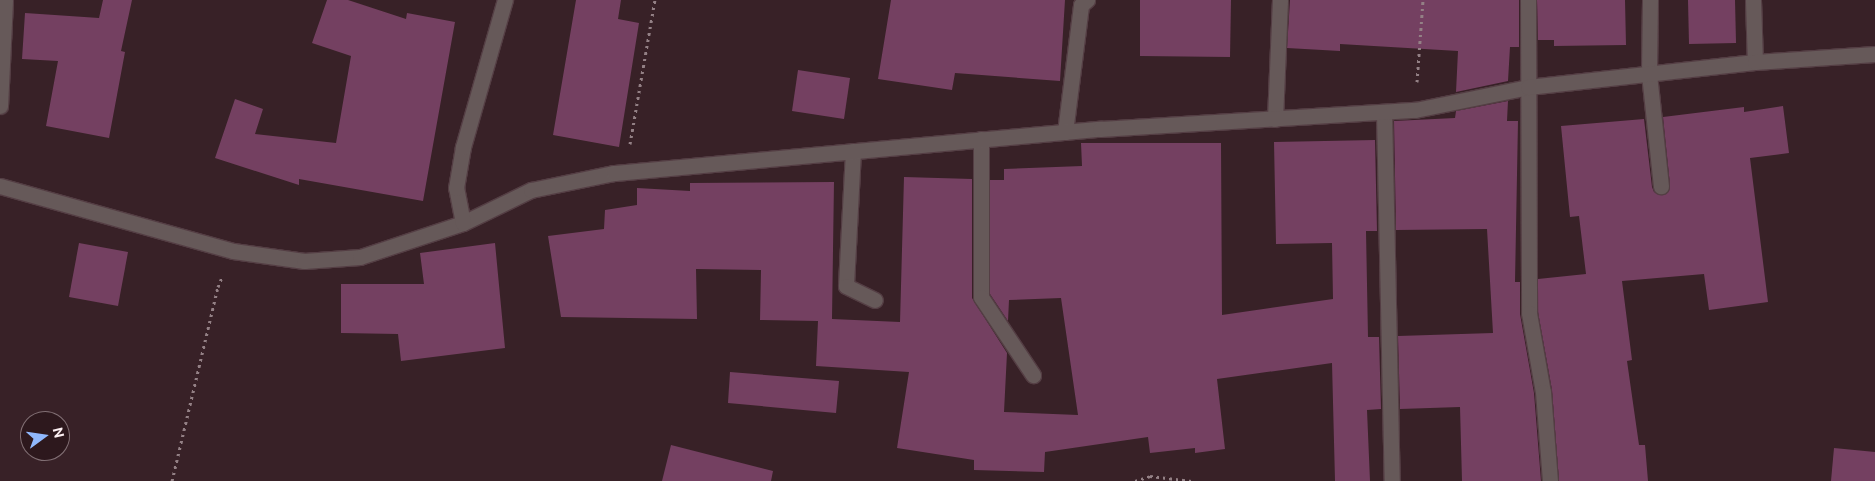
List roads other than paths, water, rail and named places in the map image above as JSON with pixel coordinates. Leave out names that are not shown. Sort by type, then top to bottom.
[{"type":"street","points":[[0,106],[4,0]]},
{"type":"street","points":[[463,223],[456,188],[463,147],[505,0]]},
{"type":"street","points":[[1065,132],[1081,4],[1087,0]]},
{"type":"street","points":[[1275,119],[1280,0]]},
{"type":"street","points":[[1528,0],[1529,313],[1543,392],[1550,481]]},
{"type":"street","points":[[1650,0],[1650,74],[1661,186]]},
{"type":"street","points":[[1753,0],[1755,62]]},
{"type":"street","points":[[0,186],[234,251],[304,261],[360,258],[463,223],[531,190],[626,172],[1065,132],[1415,110],[1528,87],[1755,62],[1875,54]]},
{"type":"street","points":[[1384,112],[1392,481]]},
{"type":"street","points":[[981,139],[981,297],[1032,375]]},
{"type":"street","points":[[853,151],[846,286],[876,300]]}]
